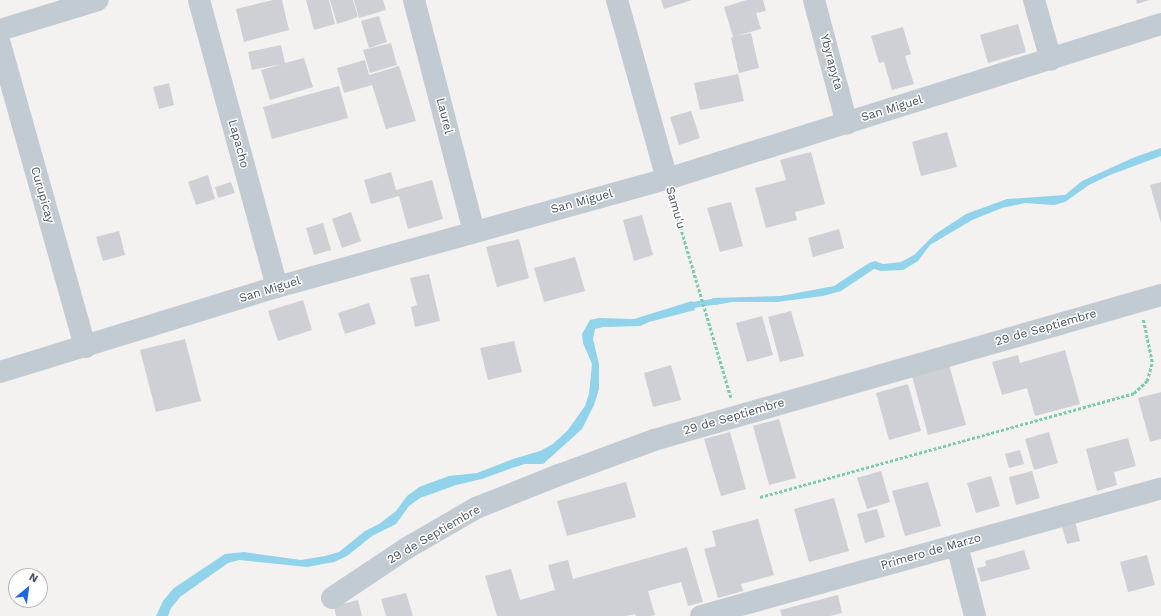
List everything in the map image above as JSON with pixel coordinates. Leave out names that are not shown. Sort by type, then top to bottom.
[{"type":"street","points":[[0,30],[98,0]]},
{"type":"street","name":"Lapacho","points":[[199,0],[277,287]]},
{"type":"street","name":"Laurel","points":[[414,0],[474,232]]},
{"type":"street","name":"Samu'u","points":[[616,0],[666,179]]},
{"type":"street","name":"Ybyrapyta","points":[[814,0],[848,124]]},
{"type":"street","points":[[1034,0],[1051,60]]},
{"type":"street","name":"San Miguel","points":[[0,372],[277,287],[666,179],[848,124],[1161,24]]},
{"type":"street","name":"Curupicay","points":[[0,44],[85,347]]},
{"type":"street","name":"29 de Septiembre","points":[[332,598],[407,548],[476,508],[559,475],[654,440],[1161,295]]},
{"type":"street","name":"Primero de Marzo","points":[[701,616],[763,608],[1008,530],[1161,488]]},
{"type":"street","points":[[957,546],[976,616]]},
{"type":"path","name":"Samu'u","points":[[666,179],[737,416]]},
{"type":"path","points":[[760,497],[1134,393],[1147,381],[1152,362],[1140,301]]},
{"type":"water","points":[[1161,148],[1161,156],[1110,175],[1089,185],[1065,202],[1054,205],[1025,203],[1002,208],[972,220],[930,245],[918,261],[903,270],[881,271],[874,269],[841,291],[823,296],[777,302],[732,302],[715,305],[712,298],[781,296],[834,286],[869,263],[875,261],[883,264],[901,262],[914,255],[934,235],[966,214],[1007,199],[1065,195],[1082,181],[1135,157]]},
{"type":"water","points":[[692,301],[695,310],[649,322],[640,326],[603,327],[595,329],[593,339],[599,364],[599,389],[594,405],[582,429],[543,464],[525,464],[482,479],[456,485],[420,498],[409,506],[396,524],[372,536],[347,556],[334,562],[307,567],[239,560],[228,563],[180,597],[171,608],[168,616],[156,616],[163,601],[174,588],[225,554],[244,552],[301,560],[339,552],[365,531],[379,524],[396,511],[407,496],[419,487],[449,476],[477,473],[513,459],[540,451],[553,444],[568,430],[585,406],[589,394],[592,364],[583,343],[582,334],[590,320],[599,318],[634,319]]},
{"type":"building","points":[[273,0],[282,0],[289,30],[244,42],[236,9]]},
{"type":"building","points":[[306,0],[329,0],[335,24],[314,30]]},
{"type":"building","points":[[330,0],[353,0],[358,17],[337,24]]},
{"type":"building","points":[[354,0],[383,0],[386,10],[359,18]]},
{"type":"building","points":[[661,0],[692,0],[664,9]]},
{"type":"building","points":[[747,0],[763,0],[766,11],[756,13],[761,29],[736,36],[751,33],[759,68],[739,73],[731,38],[733,37],[724,7]]},
{"type":"building","points":[[1136,0],[1150,0],[1137,4]]},
{"type":"building","points":[[379,16],[387,42],[369,48],[361,21]]},
{"type":"building","points":[[1018,24],[1026,52],[988,63],[980,35]]},
{"type":"building","points":[[903,27],[911,54],[905,56],[914,84],[892,90],[884,62],[879,63],[871,36]]},
{"type":"building","points":[[391,43],[397,65],[370,73],[363,50]]},
{"type":"building","points":[[281,45],[285,63],[304,58],[313,87],[270,100],[261,70],[282,64],[252,70],[248,52]]},
{"type":"building","points":[[365,60],[369,75],[399,66],[416,121],[386,129],[372,85],[344,93],[337,68]]},
{"type":"building","points":[[738,74],[744,101],[700,110],[694,83]]},
{"type":"building","points":[[169,83],[174,105],[159,109],[153,87]]},
{"type":"building","points":[[339,86],[348,118],[272,139],[263,107]]},
{"type":"building","points":[[691,111],[700,138],[679,145],[670,117]]},
{"type":"building","points":[[947,132],[957,167],[921,176],[912,142]]},
{"type":"building","points":[[811,152],[825,204],[795,212],[797,220],[766,228],[755,188],[786,180],[780,160]]},
{"type":"building","points":[[391,172],[396,190],[432,180],[443,219],[408,229],[399,196],[371,204],[364,180]]},
{"type":"building","points":[[208,175],[215,199],[196,205],[188,182]]},
{"type":"building","points":[[231,182],[235,193],[218,198],[215,187]]},
{"type":"building","points":[[1161,182],[1161,223],[1150,185]]},
{"type":"building","points":[[731,202],[743,246],[720,252],[707,208]]},
{"type":"building","points":[[351,212],[361,241],[342,248],[332,219]]},
{"type":"building","points":[[642,215],[653,255],[634,261],[623,220]]},
{"type":"building","points":[[323,223],[331,250],[314,255],[306,228]]},
{"type":"building","points":[[839,229],[844,248],[813,257],[808,238]]},
{"type":"building","points":[[119,231],[125,255],[103,261],[96,237]]},
{"type":"building","points":[[519,239],[529,278],[497,287],[486,247]]},
{"type":"building","points":[[575,257],[585,291],[544,302],[534,268]]},
{"type":"building","points":[[429,274],[440,321],[415,327],[411,307],[417,305],[410,278]]},
{"type":"building","points":[[303,300],[312,330],[278,341],[268,311]]},
{"type":"building","points":[[369,303],[376,324],[345,334],[338,313]]},
{"type":"building","points":[[791,311],[804,356],[780,362],[768,317]]},
{"type":"building","points":[[762,316],[773,355],[747,362],[736,323]]},
{"type":"building","points":[[185,339],[201,401],[156,412],[140,350]]},
{"type":"building","points":[[514,341],[522,372],[488,380],[480,348]]},
{"type":"building","points":[[1065,350],[1080,404],[1035,416],[1027,388],[1002,395],[992,362],[1018,355],[1020,363]]},
{"type":"building","points":[[671,365],[681,400],[653,407],[644,373]]},
{"type":"building","points":[[949,365],[966,425],[928,435],[912,376]]},
{"type":"building","points":[[908,384],[921,431],[889,440],[876,393]]},
{"type":"building","points":[[1161,392],[1161,439],[1150,442],[1138,398]]},
{"type":"building","points":[[779,419],[796,478],[769,485],[753,426]]},
{"type":"building","points":[[730,432],[746,489],[721,496],[704,439]]},
{"type":"building","points":[[1049,432],[1058,463],[1034,470],[1025,439]]},
{"type":"building","points":[[1128,438],[1136,466],[1114,472],[1117,485],[1097,491],[1086,449]]},
{"type":"building","points":[[1020,450],[1024,464],[1009,468],[1005,454]]},
{"type":"building","points":[[881,471],[890,502],[867,509],[857,478]]},
{"type":"building","points":[[1032,471],[1040,498],[1016,505],[1009,477]]},
{"type":"building","points":[[991,476],[1000,506],[976,513],[967,483]]},
{"type":"building","points":[[626,482],[636,517],[567,536],[557,501]]},
{"type":"building","points":[[928,482],[941,526],[905,536],[892,491]]},
{"type":"building","points":[[834,498],[849,551],[809,562],[794,509]]},
{"type":"building","points":[[877,509],[885,537],[865,543],[857,514]]},
{"type":"building","points":[[758,519],[774,575],[741,584],[743,591],[718,598],[704,549],[716,546],[712,531]]},
{"type":"building","points":[[1075,521],[1080,541],[1067,544],[1061,524]]},
{"type":"building","points":[[687,547],[703,602],[688,606],[681,582],[648,591],[655,615],[651,616],[636,616],[635,614],[626,616],[497,616],[485,576],[511,569],[520,600],[555,590],[548,565],[568,560],[573,579]]},
{"type":"building","points":[[1024,550],[1030,569],[981,582],[977,568],[986,566],[985,561]]},
{"type":"building","points":[[1147,555],[1155,585],[1128,592],[1120,562]]},
{"type":"building","points":[[406,593],[413,616],[386,616],[381,599]]},
{"type":"building","points":[[838,595],[842,613],[830,616],[782,616],[780,610]]},
{"type":"building","points":[[358,600],[362,616],[336,616],[334,606]]},
{"type":"waterway","points":[[687,306],[720,301]]}]
